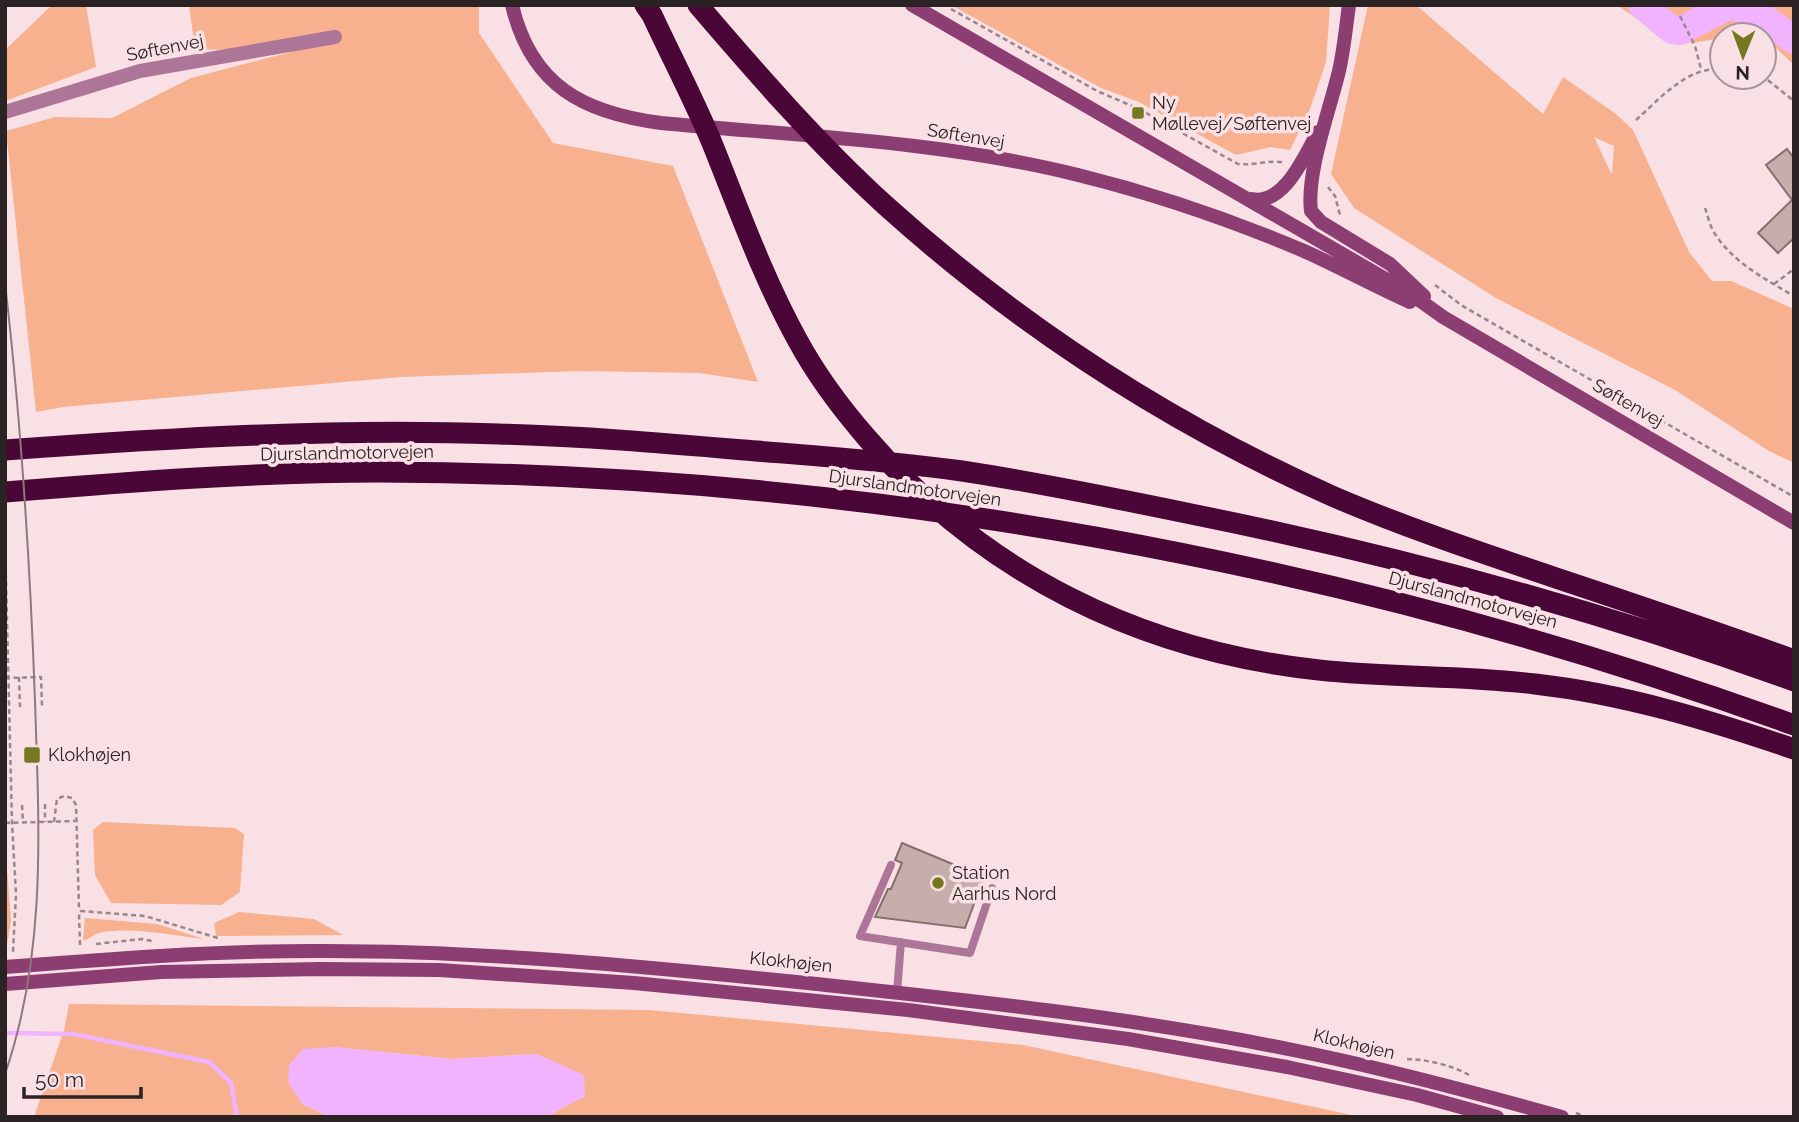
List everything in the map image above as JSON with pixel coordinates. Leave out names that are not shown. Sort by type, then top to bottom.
[{"type":"highway","points":[[645,5],[697,109],[764,274],[799,344],[828,390],[888,462],[939,511],[996,556],[1101,614],[1153,634],[1252,661],[1321,670],[1534,683],[1634,700],[1794,749]]},
{"type":"highway","points":[[698,5],[796,116],[883,203],[985,289],[1089,363],[1191,425],[1333,496],[1384,516],[1794,660]]},
{"type":"highway","name":"Djurslandmotorvejen","points":[[5,450],[249,435],[497,433],[625,440],[962,471],[1122,499],[1270,530],[1443,571],[1611,619],[1794,681]]},
{"type":"highway","name":"Djurslandmotorvejen","points":[[5,492],[137,482],[378,472],[631,481],[828,498],[948,513],[1252,567],[1453,615],[1627,668],[1794,724]]},
{"type":"street","name":"Søftenvej","points":[[512,5],[528,48],[551,80],[580,102],[601,111],[661,123],[941,151],[1077,174],[1167,200],[1258,232],[1307,252],[1443,317],[1794,523]]},
{"type":"street","name":"Søftenvej","points":[[912,5],[1408,292],[1443,317]]},
{"type":"street","points":[[1349,5],[1339,69],[1324,122],[1313,178],[1311,211],[1321,222],[1390,264],[1414,285],[1443,317]]},
{"type":"street","name":"Søftenvej","points":[[5,112],[141,71],[335,37]]},
{"type":"street","points":[[1247,198],[1265,201],[1281,191],[1324,122]]},
{"type":"street","name":"Klokhøjen","points":[[5,967],[157,955],[313,950],[438,953],[637,965],[897,992],[1129,1022],[1291,1050],[1423,1079],[1562,1117]]},
{"type":"street","name":"Klokhøjen","points":[[5,984],[161,972],[320,970],[439,970],[634,983],[908,1010],[1128,1039],[1287,1067],[1417,1095],[1497,1117]]},
{"type":"lane","points":[[891,865],[860,936],[970,953],[992,888]]},
{"type":"lane","points":[[897,992],[901,942]]},
{"type":"path","points":[[1679,16],[1695,46],[1701,69]]},
{"type":"path","points":[[1636,120],[1679,82],[1701,69],[1708,69]]},
{"type":"path","points":[[1778,88],[1794,101]]},
{"type":"path","points":[[1705,208],[1714,233],[1735,257],[1752,271],[1794,296]]},
{"type":"path","points":[[1774,284],[1794,269]]},
{"type":"path","points":[[5,539],[16,920]]},
{"type":"path","points":[[19,677],[20,707]]},
{"type":"path","points":[[7,678],[41,677],[42,706]]},
{"type":"path","points":[[54,822],[57,799],[64,796],[75,801],[81,911],[80,948]]},
{"type":"path","points":[[45,804],[45,822]]},
{"type":"path","points":[[22,805],[23,823]]},
{"type":"path","points":[[5,823],[77,821]]},
{"type":"path","points":[[7,837],[13,836]]},
{"type":"path","points":[[81,911],[145,916],[218,938],[225,946]]},
{"type":"shaded area","points":[[52,5],[86,5],[96,67],[5,101],[5,50]]},
{"type":"shaded area","points":[[189,5],[479,5],[479,33],[553,143],[673,166],[758,382],[700,373],[580,371],[401,377],[63,407],[36,412],[6,131],[55,117],[112,118],[191,78],[291,52],[195,49]]},
{"type":"shaded area","points":[[951,5],[1330,5],[1326,62],[1309,112],[1290,150],[1271,147],[1236,155],[1139,102],[1101,88]]},
{"type":"shaded area","points":[[1368,5],[1416,5],[1543,114],[1563,77],[1616,114],[1633,130],[1689,252],[1712,281],[1731,281],[1794,309],[1794,463],[1769,451],[1675,390],[1496,298],[1354,208],[1331,174]],"holes":[[[1594,137],[1614,146],[1612,173],[1611,173]]]},
{"type":"shaded area","points":[[1616,5],[1794,5],[1794,65],[1778,50],[1778,21],[1708,21],[1708,40],[1692,43],[1669,39]]},
{"type":"shaded area","points":[[103,822],[235,828],[244,834],[240,892],[221,905],[111,903],[95,875],[93,830]]},
{"type":"shaded area","points":[[5,842],[11,920],[5,957]]},
{"type":"shaded area","points":[[239,912],[314,919],[343,935],[216,936],[214,923]]},
{"type":"shaded area","points":[[85,918],[157,924],[204,939],[128,930],[100,933],[83,940]]},
{"type":"shaded area","points":[[69,1004],[649,1010],[1023,1045],[1361,1117],[546,1117],[585,1096],[537,1054],[452,1059],[333,1047],[302,1104],[330,1117],[34,1117],[64,1030]]},
{"type":"shaded area","points":[[333,1047],[452,1059],[537,1054],[584,1075],[585,1096],[546,1117],[330,1117],[302,1104],[288,1082],[289,1065],[303,1049]]},
{"type":"building","points":[[1787,149],[1794,158],[1794,238],[1778,253],[1758,233],[1792,200],[1766,165]]},
{"type":"building","name":"Station Aarhus Nord","points":[[902,843],[984,877],[965,928],[875,917],[902,863],[895,860]]},
{"type":"waterway","points":[[1642,5],[1672,30],[1680,31],[1728,6],[1757,13],[1794,40]]},
{"type":"waterway","points":[[5,1033],[73,1034],[209,1062],[231,1083],[237,1117]]},
{"type":"tram line","points":[[5,283],[28,544],[38,795],[34,936],[19,1028],[5,1074]]},
{"type":"place","name":"Ny Møllevej/Søftenvej","points":[[1138,113]]},
{"type":"place","name":"Klokhøjen","points":[[32,755]]},
{"type":"place","name":"Station Aarhus Nord","points":[[938,883]]}]
